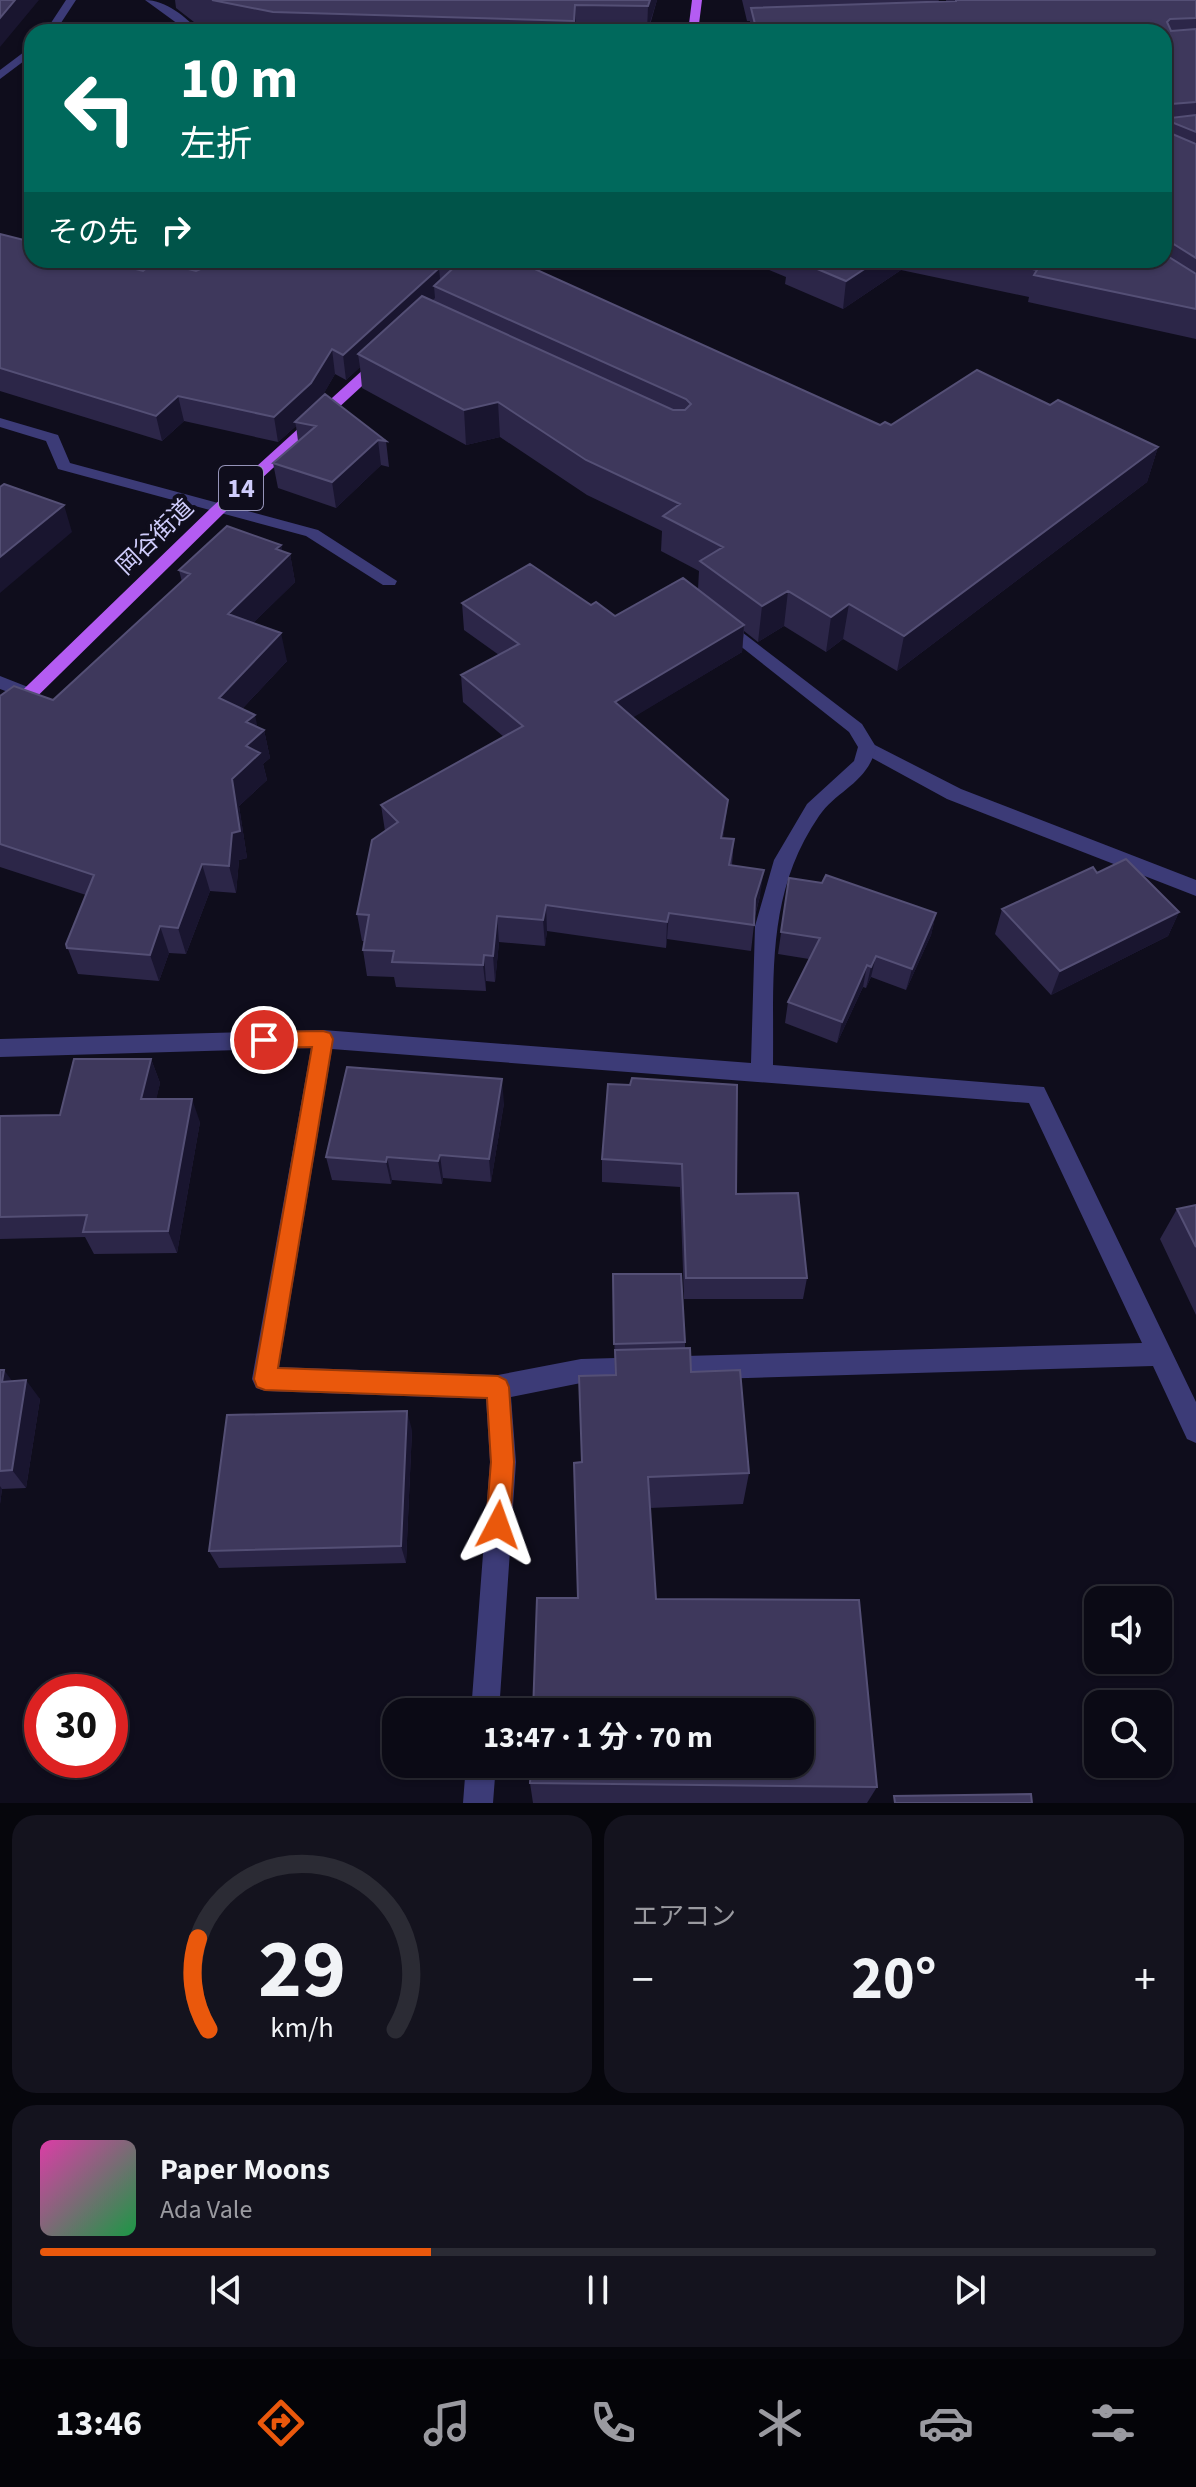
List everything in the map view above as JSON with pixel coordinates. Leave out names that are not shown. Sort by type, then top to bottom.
[{"type":"main road","points":[[695,24],[697,0]]},
{"type":"main road","name":"岡谷街道","points":[[0,723],[27,693],[218,510],[390,352]]},
{"type":"street","points":[[55,24],[71,0]]},
{"type":"street","points":[[150,0],[186,24]]},
{"type":"street","points":[[0,76],[24,56]]},
{"type":"street","points":[[0,422],[53,438],[63,466],[312,533],[389,581]]},
{"type":"street","points":[[709,614],[856,728],[867,747],[954,794],[1196,888]]},
{"type":"street","points":[[0,682],[27,693]]},
{"type":"street","points":[[762,1073],[765,926],[784,860],[814,809],[863,764],[867,747]]},
{"type":"street","points":[[323,1039],[265,1379],[498,1387],[581,1371],[1162,1354]]},
{"type":"street","points":[[0,1048],[323,1039],[1036,1094],[1196,1430]]},
{"type":"street","points":[[486,1698],[503,1462],[498,1387]]},
{"type":"street","points":[[478,1803],[480,1778]]},
{"type":"building","points":[[0,0],[15,0],[0,18]]},
{"type":"building","points":[[212,0],[650,0],[648,6],[575,5],[574,21],[273,12]]},
{"type":"building","points":[[1196,0],[1196,18],[1170,19],[1168,24],[755,24],[751,8],[956,1]]},
{"type":"building","points":[[1196,29],[1196,102],[1172,104],[1172,31]]},
{"type":"building","points":[[1196,115],[1196,132],[1172,122],[1172,118]]},
{"type":"building","points":[[1172,134],[1196,144],[1196,258],[1172,243]]},
{"type":"building","points":[[0,234],[24,240],[24,268],[132,268],[143,271],[147,268],[184,268],[196,271],[203,268],[439,268],[343,355],[332,349],[311,383],[274,417],[178,396],[156,416],[0,368]]},
{"type":"building","points":[[1172,259],[1196,274],[1196,309],[1034,275],[1037,270],[1028,268],[1172,268]]},
{"type":"building","points":[[453,268],[533,268],[880,425],[885,422],[891,425],[977,370],[1050,405],[1058,400],[1158,447],[904,636],[849,604],[831,617],[788,591],[762,606],[700,561],[723,547],[663,516],[680,504],[586,460],[498,402],[464,410],[358,354],[422,296],[673,410],[685,410],[691,404],[686,399],[434,286]]},
{"type":"building","points":[[815,268],[866,268],[846,281]]},
{"type":"building","points":[[325,394],[386,441],[378,440],[332,482],[273,463],[316,426],[295,422]]},
{"type":"building","points":[[4,484],[64,505],[0,557],[0,487]]},
{"type":"building","points":[[227,526],[281,545],[276,549],[290,554],[228,614],[281,633],[219,698],[255,715],[246,722],[264,730],[246,746],[260,753],[232,779],[240,831],[232,833],[229,866],[202,864],[178,928],[160,926],[150,955],[67,948],[94,875],[0,844],[0,696],[14,686],[53,700],[190,574],[179,570]]},
{"type":"building","points":[[530,564],[591,605],[596,602],[615,616],[683,578],[744,625],[615,702],[728,800],[721,838],[734,839],[729,865],[764,870],[755,899],[754,925],[669,913],[667,922],[546,905],[543,920],[497,916],[493,956],[484,955],[483,965],[392,962],[394,951],[363,950],[369,915],[357,914],[372,840],[398,822],[381,805],[523,726],[461,675],[519,644],[462,603]]},
{"type":"building","points":[[1126,859],[1179,912],[1060,971],[1002,909],[1093,867],[1097,873]]},
{"type":"building","points":[[826,875],[936,913],[912,969],[876,956],[871,967],[867,965],[842,1022],[788,1002],[820,938],[781,932],[789,878],[822,883]]},
{"type":"building","points":[[74,1059],[151,1059],[141,1099],[192,1099],[168,1231],[83,1232],[87,1215],[0,1217],[0,1116],[60,1115]]},
{"type":"building","points":[[347,1067],[502,1079],[489,1159],[440,1155],[438,1161],[387,1157],[386,1162],[326,1157]]},
{"type":"building","points":[[632,1078],[737,1085],[736,1194],[798,1193],[807,1278],[686,1278],[682,1164],[602,1159],[608,1084],[630,1085]]},
{"type":"building","points":[[1196,1205],[1196,1247],[1177,1209]]},
{"type":"building","points":[[613,1274],[681,1274],[685,1342],[614,1344]]},
{"type":"building","points":[[690,1348],[691,1372],[740,1370],[749,1473],[648,1477],[656,1599],[859,1600],[877,1787],[530,1783],[530,1778],[814,1778],[814,1698],[533,1698],[537,1598],[578,1598],[574,1463],[582,1462],[579,1376],[616,1375],[615,1350]]},
{"type":"building","points":[[0,1370],[4,1370],[2,1382],[26,1380],[12,1470],[0,1471]]},
{"type":"building","points":[[407,1411],[401,1546],[209,1551],[227,1415]]},
{"type":"building","points":[[1031,1794],[1032,1803],[895,1803],[894,1796]]},
{"type":"route","points":[[264,1040],[323,1039],[265,1379],[498,1387],[503,1462],[498,1525]]}]
